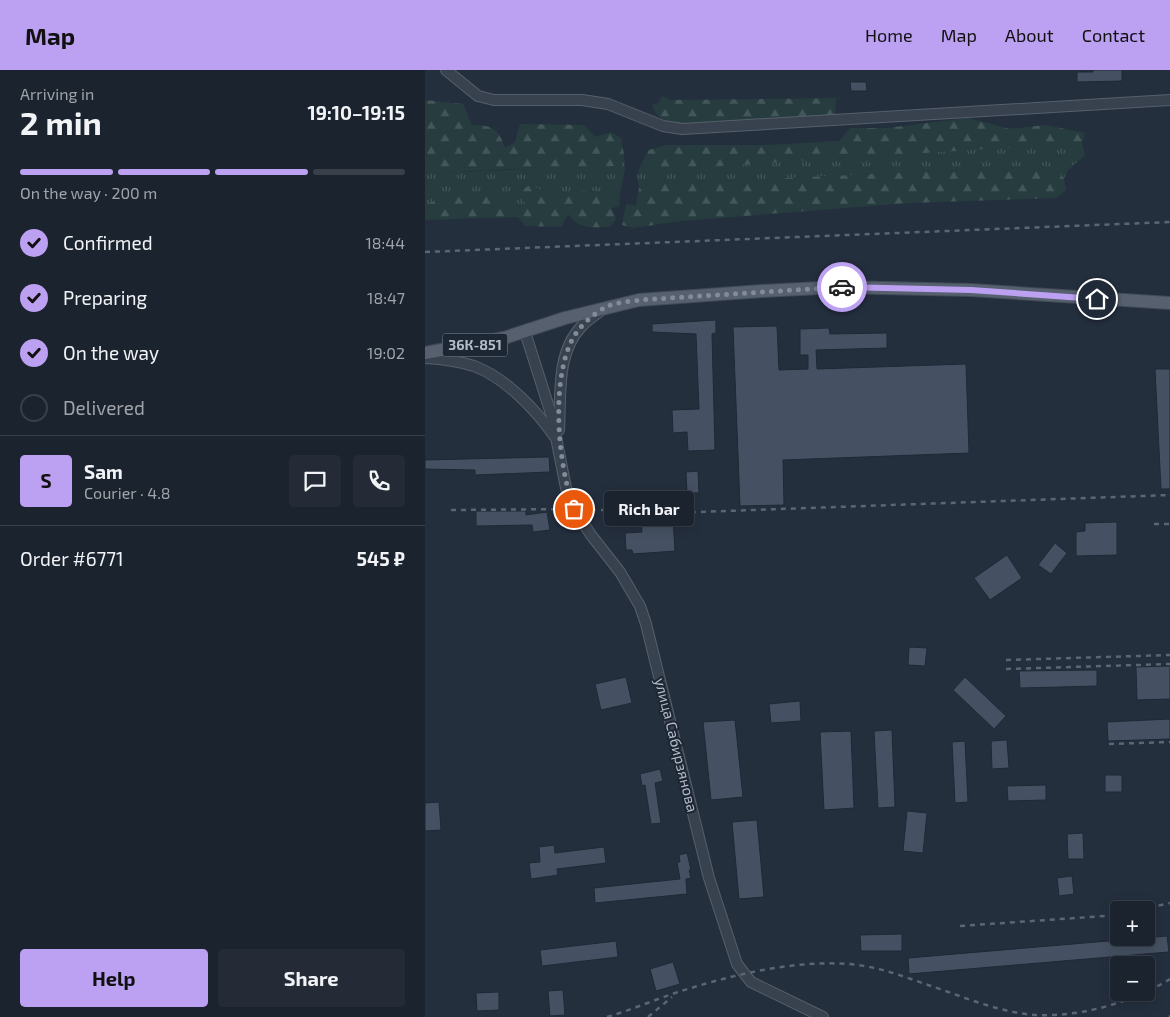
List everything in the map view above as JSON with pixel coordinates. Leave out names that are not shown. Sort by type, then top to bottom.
[{"type":"main road","name":"36К-851","points":[[425,353],[478,345],[606,306],[657,298],[840,287],[971,290],[1170,303]]},
{"type":"street","points":[[446,70],[478,96],[494,100],[582,100],[608,104],[663,126],[682,129],[1170,100]]},
{"type":"street","points":[[559,441],[563,369],[567,352],[581,327],[606,306]]},
{"type":"street","points":[[525,332],[559,441]]},
{"type":"street","points":[[425,358],[455,361],[485,371],[542,418],[559,441]]},
{"type":"street","name":"улица Сабирзянова","points":[[559,441],[566,488],[574,509],[591,536],[620,572],[640,606],[707,870],[737,964],[751,982],[823,1017]]},
{"type":"green space","points":[[662,96],[671,100],[844,98],[836,99],[835,114],[774,121],[696,124],[676,123],[660,117],[652,105],[658,103]]},
{"type":"green space","points":[[425,100],[463,104],[472,125],[494,129],[500,136],[505,148],[515,142],[520,124],[584,125],[595,137],[611,132],[621,138],[624,155],[619,165],[597,169],[511,169],[439,173],[435,163],[425,155]]},
{"type":"green space","points":[[968,118],[1010,129],[1046,125],[1085,133],[1082,143],[657,170],[641,164],[649,150],[666,145],[768,145],[839,141],[850,128],[887,128]]},
{"type":"green space","points":[[1053,143],[1082,143],[1085,155],[1069,169],[1064,178],[1052,166],[649,184],[639,188],[637,176],[641,164],[657,170]]},
{"type":"green space","points":[[425,155],[435,163],[440,173],[619,165],[624,155],[625,169],[620,194],[586,191],[548,193],[530,185],[526,206],[507,205],[494,194],[443,198],[425,204]]},
{"type":"green space","points":[[1052,166],[1064,178],[1066,190],[1056,198],[909,203],[681,221],[633,228],[622,225],[626,204],[636,205],[639,188],[649,184]]},
{"type":"green space","points":[[530,185],[548,193],[586,191],[620,194],[619,206],[612,208],[616,219],[610,227],[581,225],[568,214],[561,227],[525,226],[518,217],[425,220],[425,204],[443,198],[467,194],[494,194],[507,205],[526,206],[520,191]]},
{"type":"building","points":[[1093,70],[1122,70],[1122,81],[1077,82],[1077,72],[1093,72]]},
{"type":"building","points":[[850,82],[866,82],[867,91],[851,91]]},
{"type":"building","points":[[716,320],[716,333],[712,334],[715,450],[688,451],[687,432],[673,433],[672,410],[699,409],[696,334],[652,332],[652,324]]},
{"type":"building","points":[[777,326],[779,370],[808,369],[808,355],[800,355],[800,329],[829,328],[830,334],[887,333],[887,348],[816,350],[817,369],[966,364],[969,453],[783,460],[784,505],[740,506],[733,327]]},
{"type":"building","points":[[1155,369],[1170,369],[1170,489],[1161,489]]},
{"type":"building","points":[[549,457],[550,472],[475,475],[475,470],[425,469],[425,460]]},
{"type":"building","points":[[698,471],[699,493],[687,493],[686,472]]},
{"type":"building","points":[[476,511],[526,511],[526,515],[547,512],[550,530],[533,532],[532,525],[476,526]]},
{"type":"building","points":[[673,518],[675,551],[633,554],[632,550],[626,550],[625,533],[642,532],[641,520]]},
{"type":"building","points":[[1117,522],[1117,555],[1076,556],[1076,532],[1085,531],[1085,523]]},
{"type":"building","points":[[1055,543],[1067,553],[1051,574],[1038,565]]},
{"type":"building","points":[[1007,555],[1022,578],[990,600],[974,578]]},
{"type":"building","points":[[909,647],[927,648],[925,666],[908,665]]},
{"type":"building","points":[[1170,666],[1170,699],[1137,700],[1136,667]]},
{"type":"building","points":[[1097,670],[1097,686],[1020,688],[1019,671]]},
{"type":"building","points":[[626,677],[632,703],[601,710],[595,684]]},
{"type":"building","points":[[965,677],[1006,716],[994,729],[953,690]]},
{"type":"building","points":[[800,701],[801,721],[771,723],[769,704]]},
{"type":"building","points":[[1170,719],[1170,739],[1108,741],[1107,722]]},
{"type":"building","points":[[735,720],[743,797],[711,800],[703,722]]},
{"type":"building","points":[[892,730],[895,807],[878,808],[874,731]]},
{"type":"building","points":[[851,731],[854,808],[824,810],[820,732]]},
{"type":"building","points":[[1007,740],[1009,768],[992,769],[991,741]]},
{"type":"building","points":[[965,741],[968,802],[955,803],[952,742]]},
{"type":"building","points":[[660,769],[663,781],[655,783],[661,823],[651,824],[645,785],[642,786],[640,774]]},
{"type":"building","points":[[1105,775],[1122,775],[1122,792],[1105,792]]},
{"type":"building","points":[[1046,785],[1046,800],[1008,801],[1007,786]]},
{"type":"building","points":[[439,802],[441,830],[425,831],[425,803]]},
{"type":"building","points":[[907,811],[927,813],[923,853],[903,851]]},
{"type":"building","points":[[757,820],[764,897],[739,899],[732,822]]},
{"type":"building","points":[[1083,833],[1084,859],[1068,859],[1067,834]]},
{"type":"building","points":[[554,845],[555,853],[604,847],[606,863],[557,869],[558,875],[531,879],[529,863],[540,862],[539,847]]},
{"type":"building","points":[[687,853],[691,878],[686,879],[687,894],[595,903],[594,888],[680,879],[677,862],[680,862],[679,855]]},
{"type":"building","points":[[1072,876],[1074,894],[1059,896],[1057,878]]},
{"type":"building","points":[[902,934],[902,951],[861,951],[860,935]]},
{"type":"building","points":[[1167,936],[1169,952],[909,974],[908,958],[1110,941],[1110,946],[1155,946],[1155,937]]},
{"type":"building","points":[[616,941],[618,957],[542,966],[540,950]]},
{"type":"building","points":[[673,962],[680,984],[656,991],[650,969]]},
{"type":"building","points":[[563,990],[565,1015],[550,1016],[548,991]]},
{"type":"building","points":[[499,992],[499,1010],[477,1011],[476,993]]},
{"type":"railway","points":[[425,252],[1170,222]]},
{"type":"railway","points":[[451,510],[574,509],[670,513],[1170,495]]},
{"type":"railway","points":[[1154,524],[1170,524]]},
{"type":"railway","points":[[1006,660],[1170,655]]},
{"type":"railway","points":[[1006,669],[1170,664]]},
{"type":"railway","points":[[1109,744],[1170,742]]},
{"type":"railway","points":[[1155,906],[1170,903]]},
{"type":"railway","points":[[960,926],[1110,916]]},
{"type":"railway","points":[[607,1017],[719,980],[762,970],[806,964],[849,964],[878,969],[992,1007],[1034,1015],[1070,1014],[1105,1007],[1139,995],[1170,979]]},
{"type":"railway","points":[[648,1017],[672,997]]},
{"type":"way so far","points":[[574,509],[566,488],[559,441],[563,369],[572,340],[581,327],[606,306],[639,300],[842,287]]},
{"type":"place","name":"Rich bar","points":[[574,509]]},
{"type":"route","points":[[842,287],[971,290],[1097,299]]}]
